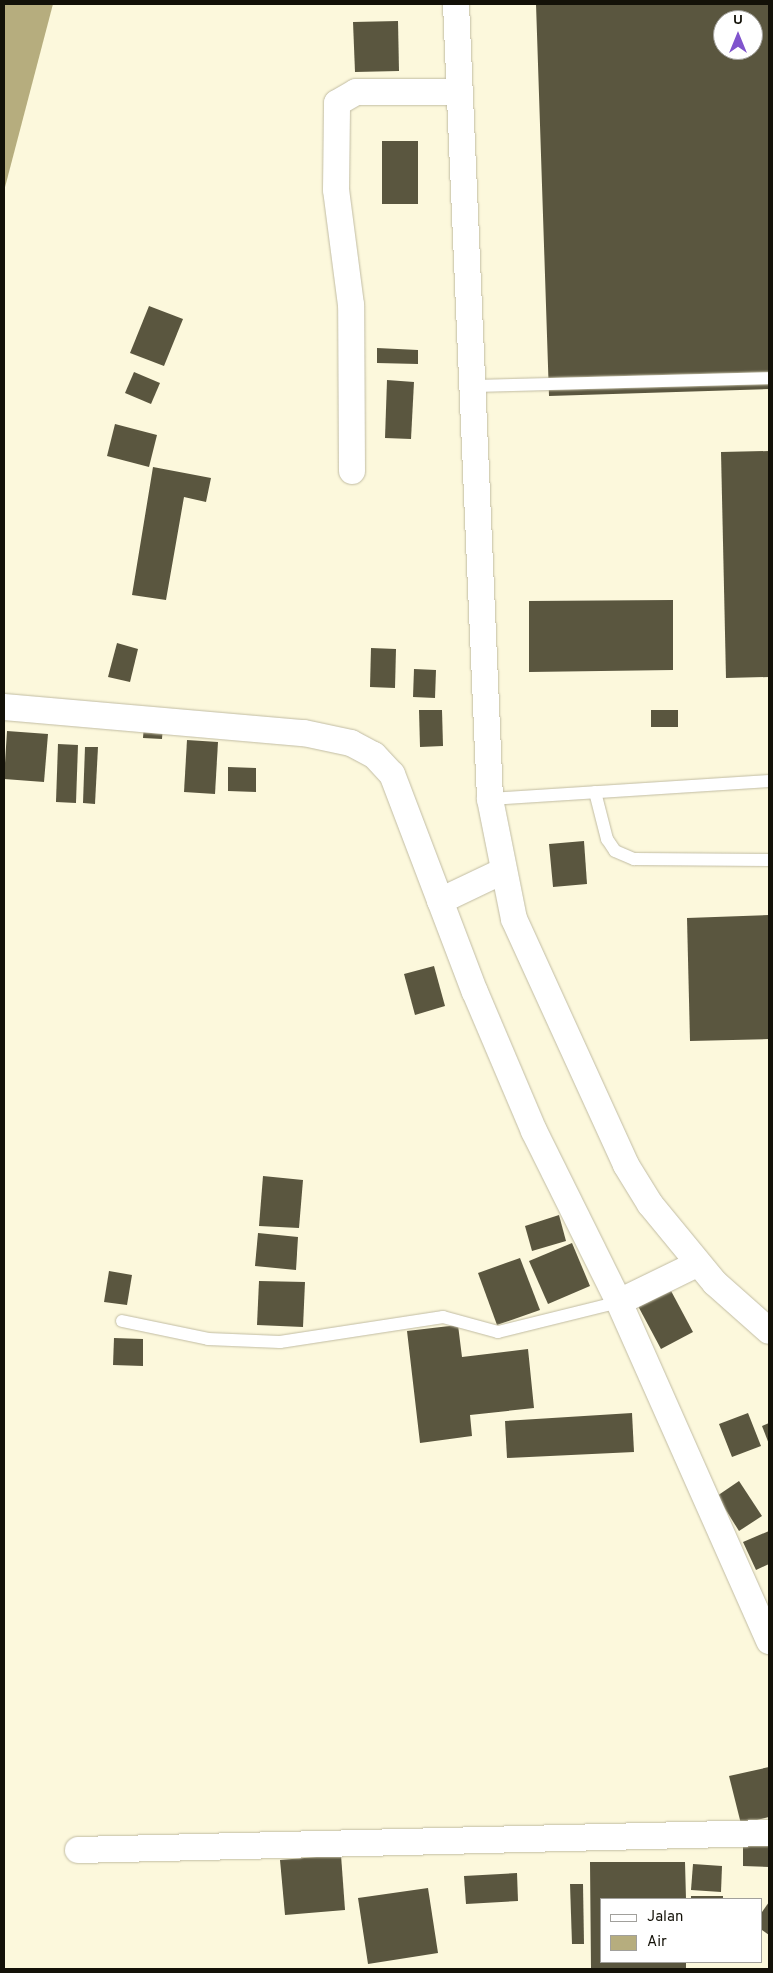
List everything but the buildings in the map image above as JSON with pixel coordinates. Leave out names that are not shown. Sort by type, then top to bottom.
[{"type":"street","points":[[456,4],[490,799],[514,919],[626,1165],[650,1204],[697,1264],[769,1331]]},
{"type":"street","points":[[352,471],[351,305],[336,190],[337,103],[356,92],[460,92]]},
{"type":"street","points":[[4,707],[304,733],[352,744],[374,755],[392,774],[440,901],[534,1131],[619,1302],[769,1640]]},
{"type":"street","points":[[440,901],[503,871]]},
{"type":"street","points":[[619,1302],[697,1264]]},
{"type":"street","points":[[78,1850],[769,1833]]},
{"type":"lane","points":[[472,386],[769,378]]},
{"type":"lane","points":[[490,799],[769,781]]},
{"type":"lane","points":[[595,792],[607,839],[615,851],[634,859],[769,860]]},
{"type":"lane","points":[[122,1321],[208,1339],[280,1342],[443,1317],[498,1332],[619,1302]]},
{"type":"water","points":[[4,4],[53,4],[4,191]]}]
